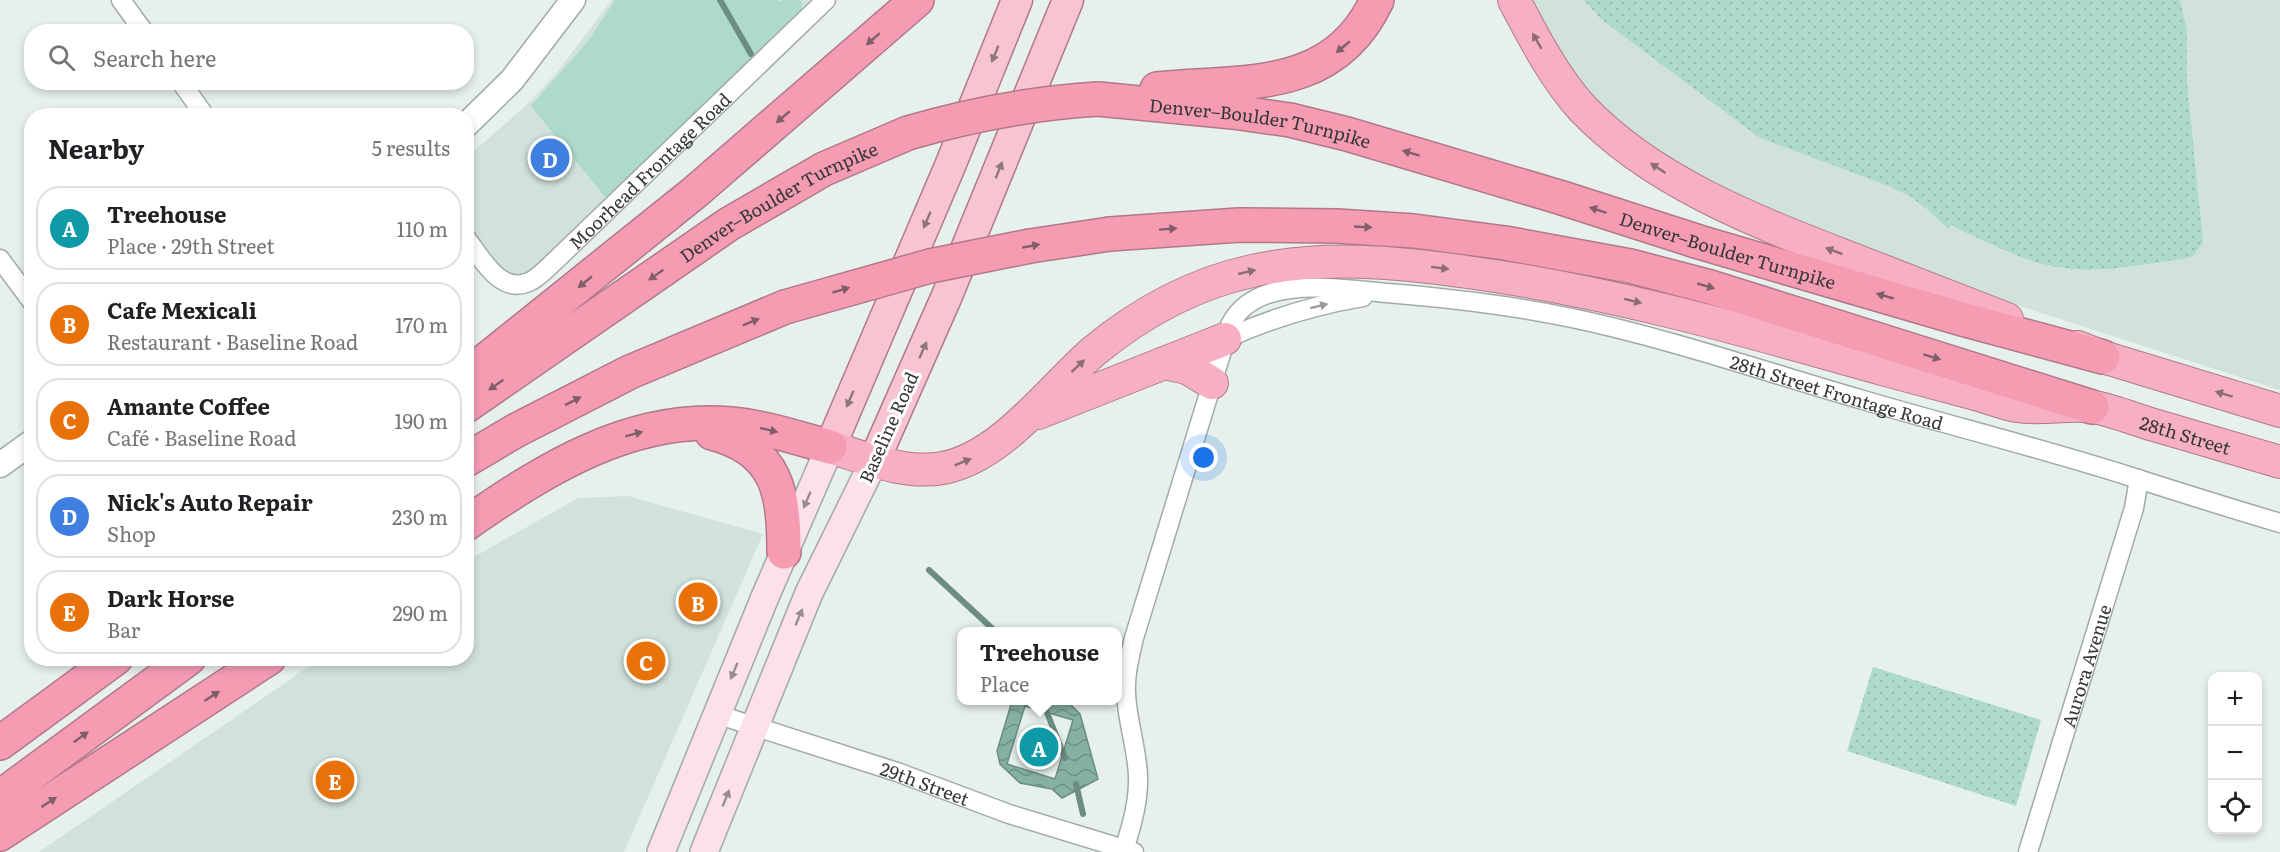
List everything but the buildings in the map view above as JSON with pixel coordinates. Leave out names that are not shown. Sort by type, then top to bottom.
[{"type":"highway","points":[[474,370],[694,194],[917,0]]},
{"type":"highway","points":[[1098,99],[1158,89],[1267,81],[1301,72],[1324,62],[1348,43],[1369,16],[1377,0]]},
{"type":"highway","points":[[1514,0],[1562,82],[1581,107],[1634,152],[1725,207],[1783,232],[2103,357],[2280,411]]},
{"type":"highway","name":"Denver–Boulder Turnpike","points":[[474,399],[729,224],[824,169],[908,133],[955,119],[1060,101],[1098,99],[1290,120],[1347,134],[1559,197],[1699,242],[1962,319],[2103,357]]},
{"type":"highway","points":[[474,455],[515,431],[630,372],[785,308],[883,278],[1022,247],[1110,234],[1218,226],[1327,226],[1414,231],[1528,247],[1630,266],[1710,287],[2092,407]]},
{"type":"highway","name":"28th Street","points":[[1021,422],[1094,352],[1130,323],[1167,302],[1238,274],[1291,264],[1339,261],[1435,267],[1618,298],[1711,321],[2018,406],[2092,407],[2280,462]]},
{"type":"highway","points":[[474,518],[524,484],[578,454],[619,438],[700,423],[746,426],[830,447],[874,461],[920,469],[944,468],[969,460],[1021,422],[1055,406],[1225,339]]},
{"type":"highway","points":[[1164,363],[1187,368],[1212,383]]},
{"type":"highway","points":[[669,427],[699,430],[729,438],[749,448],[762,460],[771,471],[781,499],[784,552]]},
{"type":"highway","points":[[0,743],[96,666]]},
{"type":"highway","points":[[0,743],[105,666]]},
{"type":"highway","points":[[0,797],[178,666]]},
{"type":"highway","points":[[0,834],[257,666]]},
{"type":"main road","points":[[661,852],[716,714],[950,166],[1017,0]]},
{"type":"main road","name":"Baseline Road","points":[[704,852],[819,572],[874,461],[946,298],[1068,0]]},
{"type":"street","points":[[121,0],[138,24]]},
{"type":"street","points":[[474,117],[512,80],[573,0]]},
{"type":"street","name":"Moorhead Frontage Road","points":[[474,248],[502,281],[516,284],[533,280],[826,0]]},
{"type":"street","points":[[187,90],[199,108]]},
{"type":"street","points":[[0,259],[24,291]]},
{"type":"street","name":"28th Street Frontage Road","points":[[1129,851],[1138,788],[1137,766],[1126,695],[1128,663],[1230,325],[1239,309],[1250,301],[1274,292],[1318,288],[1441,297],[1494,304],[1614,328],[2139,479],[2280,524]]},
{"type":"street","name":"28th Street Frontage Road","points":[[1225,339],[1253,326],[1299,311],[1388,293]]},
{"type":"street","points":[[0,465],[24,448]]},
{"type":"street","name":"Aurora Avenue","points":[[2028,852],[2134,508],[2139,479]]},
{"type":"street","name":"29th Street","points":[[716,714],[897,772],[1009,814],[1129,851]]},
{"type":"shaded area","points":[[612,0],[826,0],[558,258],[515,284],[474,245],[474,151],[530,102],[558,71]]},
{"type":"shaded area","points":[[615,0],[778,0],[780,2],[800,0],[802,7],[797,16],[726,87],[606,198],[531,106],[588,41]]},
{"type":"shaded area","points":[[1523,0],[2280,0],[2280,390],[1967,289],[1792,222],[1672,165],[1592,102]]},
{"type":"shaded area","points":[[1584,0],[2180,0],[2187,31],[2187,84],[2203,242],[2193,256],[2183,259],[2123,267],[2078,269],[2050,266],[2023,258],[1956,228],[1952,224],[1948,229],[1911,197],[1889,186],[1760,138],[1601,19]]},
{"type":"shaded area","points":[[628,496],[763,534],[624,852],[39,852],[310,666],[474,666],[474,557],[578,498]]},
{"type":"shaded area","points":[[1873,667],[2041,720],[2016,806],[1847,751]]},
{"type":"water","points":[[1011,705],[1071,705],[1080,714],[1098,779],[1062,798],[1052,789],[1020,783],[1000,764],[997,751]],"holes":[[[1025,706],[1073,720],[1055,779],[1007,764]]]},
{"type":"waterway","points":[[720,0],[751,54]]},
{"type":"waterway","points":[[929,570],[991,627]]},
{"type":"waterway","points":[[1044,705],[1065,758]]},
{"type":"waterway","points":[[1076,784],[1083,814]]},
{"type":"place","name":"Nick's Auto Repair","points":[[550,158]]},
{"type":"place","name":"Cafe Mexicali","points":[[698,602]]},
{"type":"place","name":"Amante Coffee","points":[[646,661]]},
{"type":"place","name":"Treehouse","points":[[1039,747]]},
{"type":"place","name":"Dark Horse","points":[[335,780]]}]
